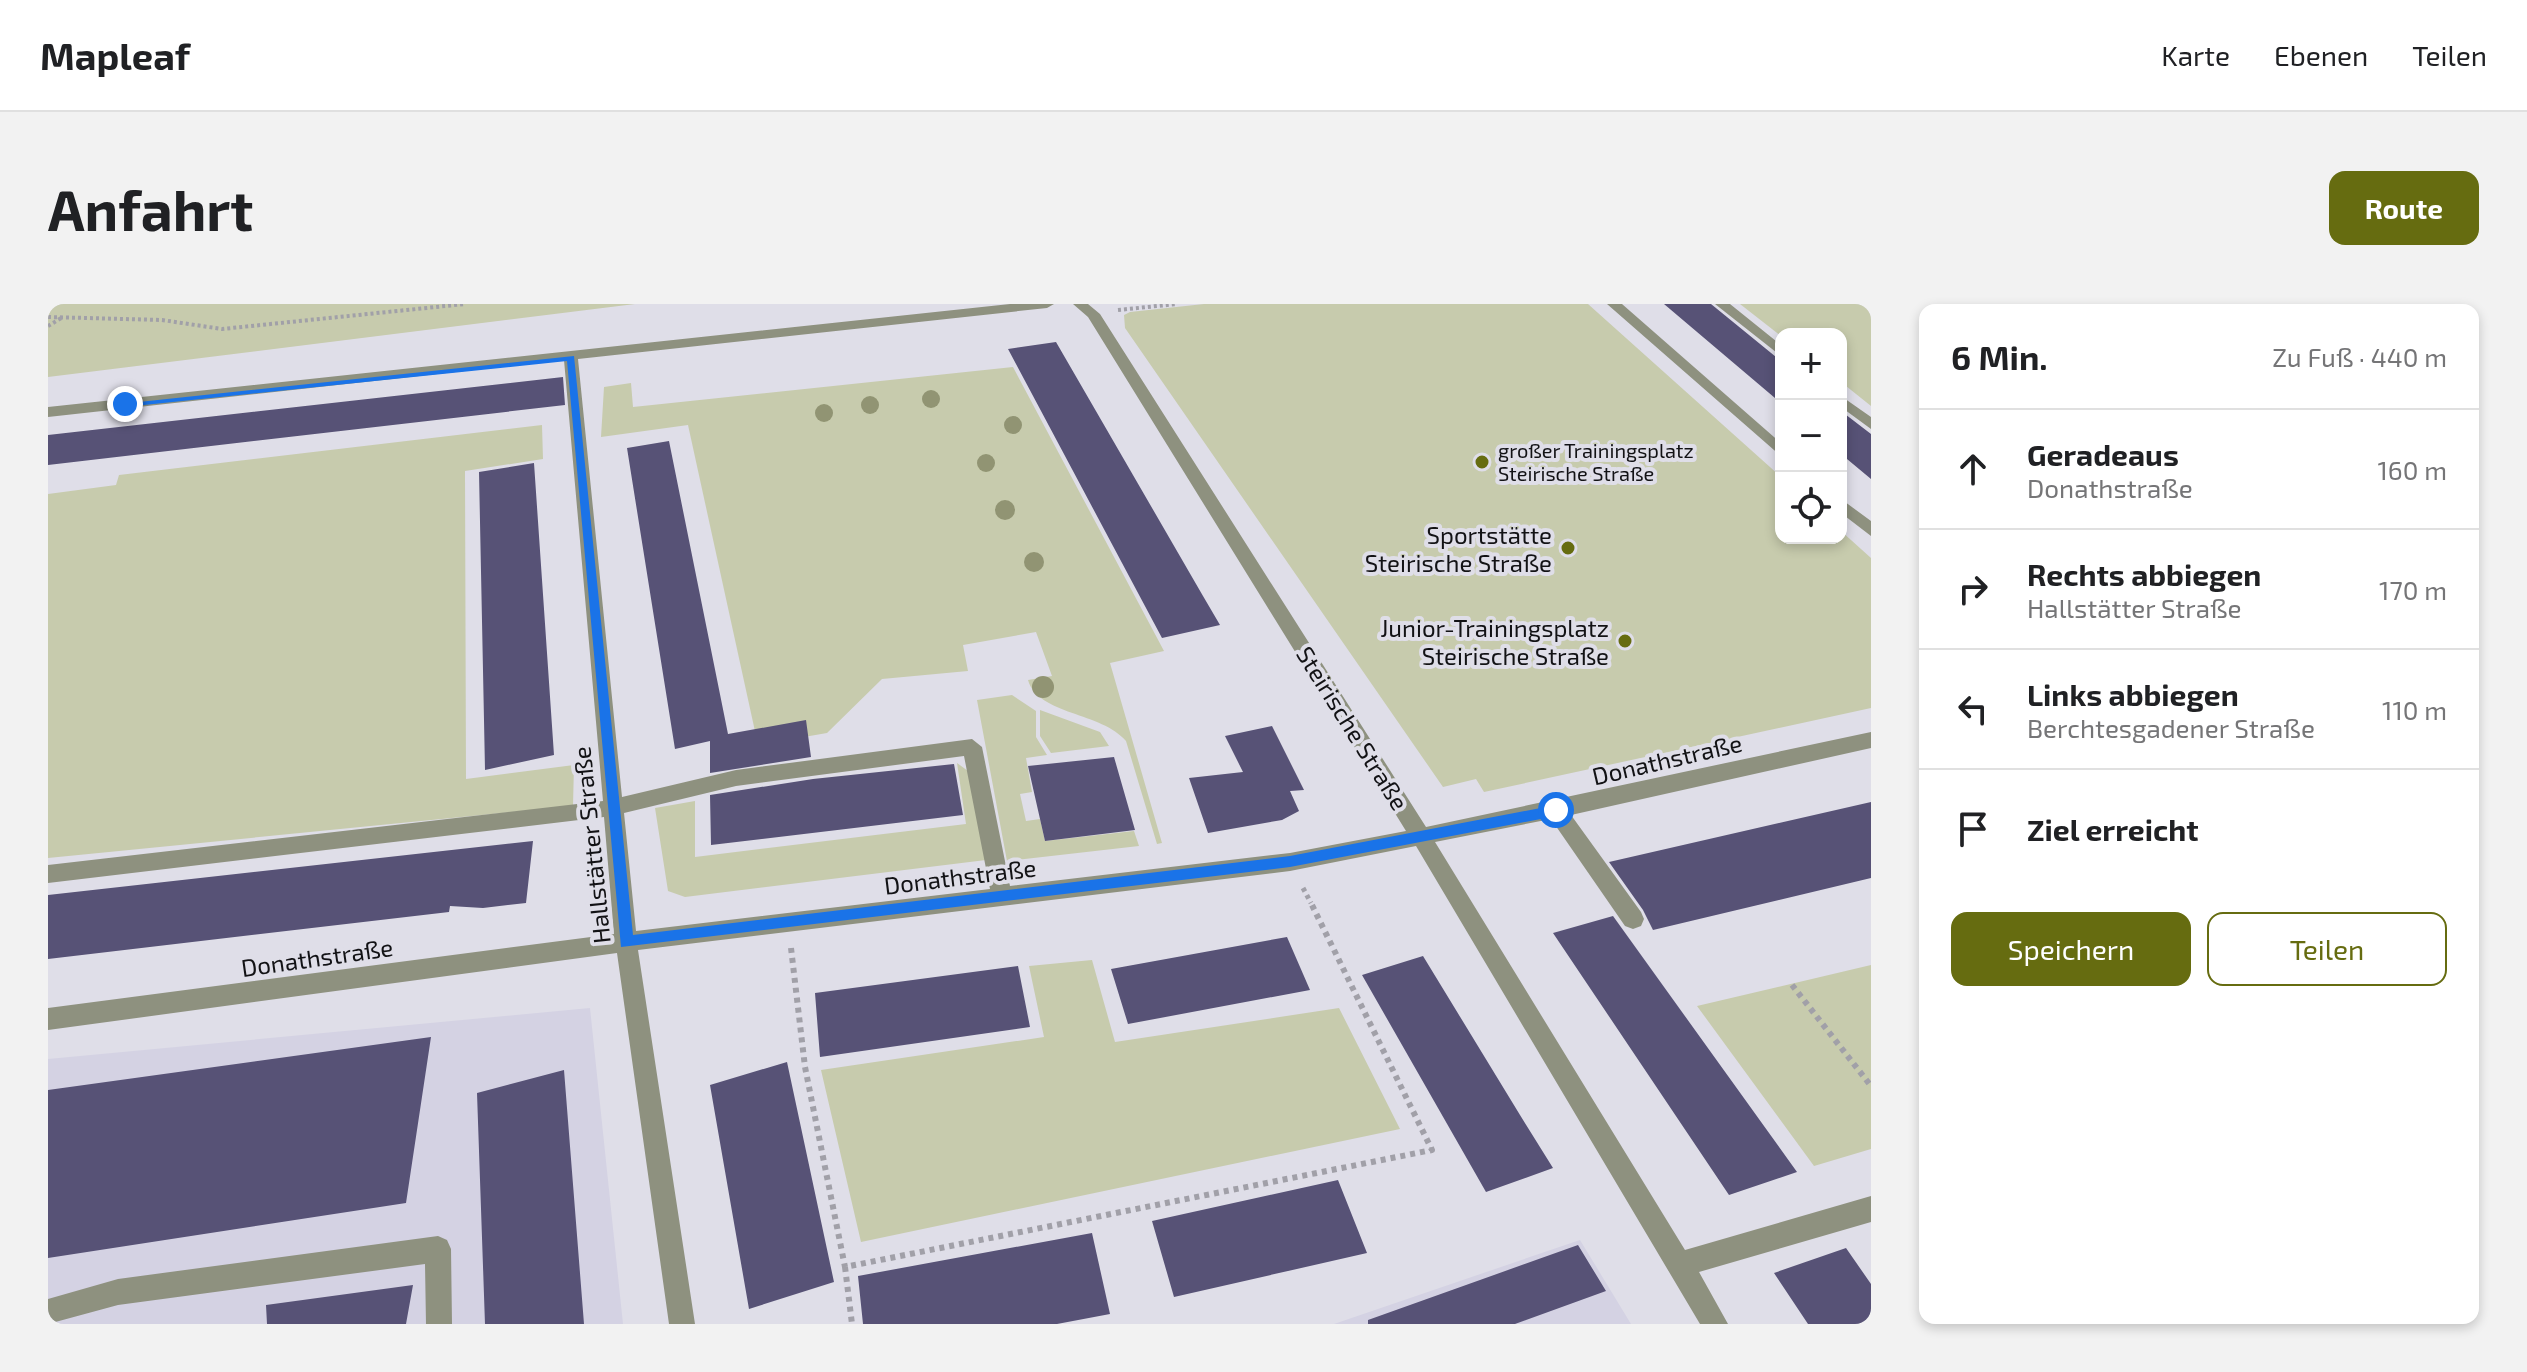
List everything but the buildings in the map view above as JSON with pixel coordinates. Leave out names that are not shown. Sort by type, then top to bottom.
[{"type":"street","points":[[48,412],[571,358],[1045,304]]},
{"type":"street","points":[[1614,304],[1775,446]]},
{"type":"street","points":[[1722,304],[1775,347]]},
{"type":"street","name":"Steirische Straße","points":[[1086,309],[1422,838],[1715,1324]]},
{"type":"street","name":"Hallstätter Straße","points":[[571,358],[626,942],[682,1324]]},
{"type":"street","points":[[1847,405],[1871,424]]},
{"type":"street","points":[[1847,509],[1871,530]]},
{"type":"street","name":"Donathstraße","points":[[48,1019],[626,942],[1290,862],[1556,810],[1871,740]]},
{"type":"street","points":[[48,874],[612,808],[736,778],[972,747],[1002,897]]},
{"type":"street","points":[[1556,810],[1633,919]]},
{"type":"street","points":[[1679,1265],[1871,1209]]},
{"type":"street","points":[[48,1312],[118,1292],[438,1249],[439,1324]]},
{"type":"path","points":[[48,317],[162,320],[222,329],[465,304]]},
{"type":"path","points":[[1086,309],[1177,304]]},
{"type":"path","points":[[48,326],[64,316]]},
{"type":"path","points":[[845,1267],[1432,1150],[1290,862]]},
{"type":"path","points":[[788,923],[805,1067],[845,1267],[852,1324]]},
{"type":"path","points":[[1792,985],[1871,1086]]},
{"type":"shaded area","points":[[590,1008],[623,1324],[48,1324],[48,1059]]},
{"type":"shaded area","points":[[1580,1240],[1631,1324],[1334,1324]]},
{"type":"green space","points":[[48,304],[635,304],[48,377]]},
{"type":"green space","name":"Sportstätte Steirische Straße","points":[[1204,304],[1588,304],[1775,472],[1775,544],[1847,544],[1847,536],[1871,558],[1871,708],[1484,792],[1476,779],[1443,787],[1125,328],[1124,315]]},
{"type":"green space","points":[[1740,304],[1871,304],[1871,406],[1847,387],[1847,328],[1775,328],[1775,331]]},
{"type":"green space","points":[[1013,367],[1164,651],[1110,663],[1162,843],[1157,844],[1126,741],[1115,731],[1057,707],[1034,691],[1028,680],[1052,676],[1036,632],[963,645],[968,671],[882,679],[827,733],[758,745],[688,425],[601,437],[604,387],[631,383],[633,407]]},
{"type":"green space","points":[[542,425],[543,459],[465,471],[466,779],[574,765],[573,806],[48,858],[48,494],[116,485],[119,475]]},
{"type":"green space","points":[[1012,695],[1036,711],[1036,737],[1047,755],[1026,758],[1032,792],[1020,794],[1026,821],[1040,819],[1045,841],[1134,831],[1139,846],[1007,861],[977,700]]},
{"type":"green space","points":[[1040,710],[1100,732],[1109,746],[1051,753],[1040,736]]},
{"type":"green space","points":[[957,763],[968,771],[986,860],[685,897],[668,891],[655,808],[695,801],[695,857],[966,824]]},
{"type":"green space","points":[[1092,960],[1115,1042],[1339,1008],[1400,1129],[861,1242],[821,1070],[1044,1037],[1029,966]]},
{"type":"green space","points":[[1871,965],[1871,1149],[1814,1166],[1697,1006]]},
{"type":"place","name":"großer Trainingsplatz Steirische Straße","points":[[1482,462]]},
{"type":"place","name":"Sportstätte Steirische Straße","points":[[1568,548]]},
{"type":"place","name":"Junior-Trainingsplatz Steirische Straße","points":[[1625,641]]},
{"type":"route","points":[[125,404],[571,358],[626,942],[1290,862],[1556,810]]}]
